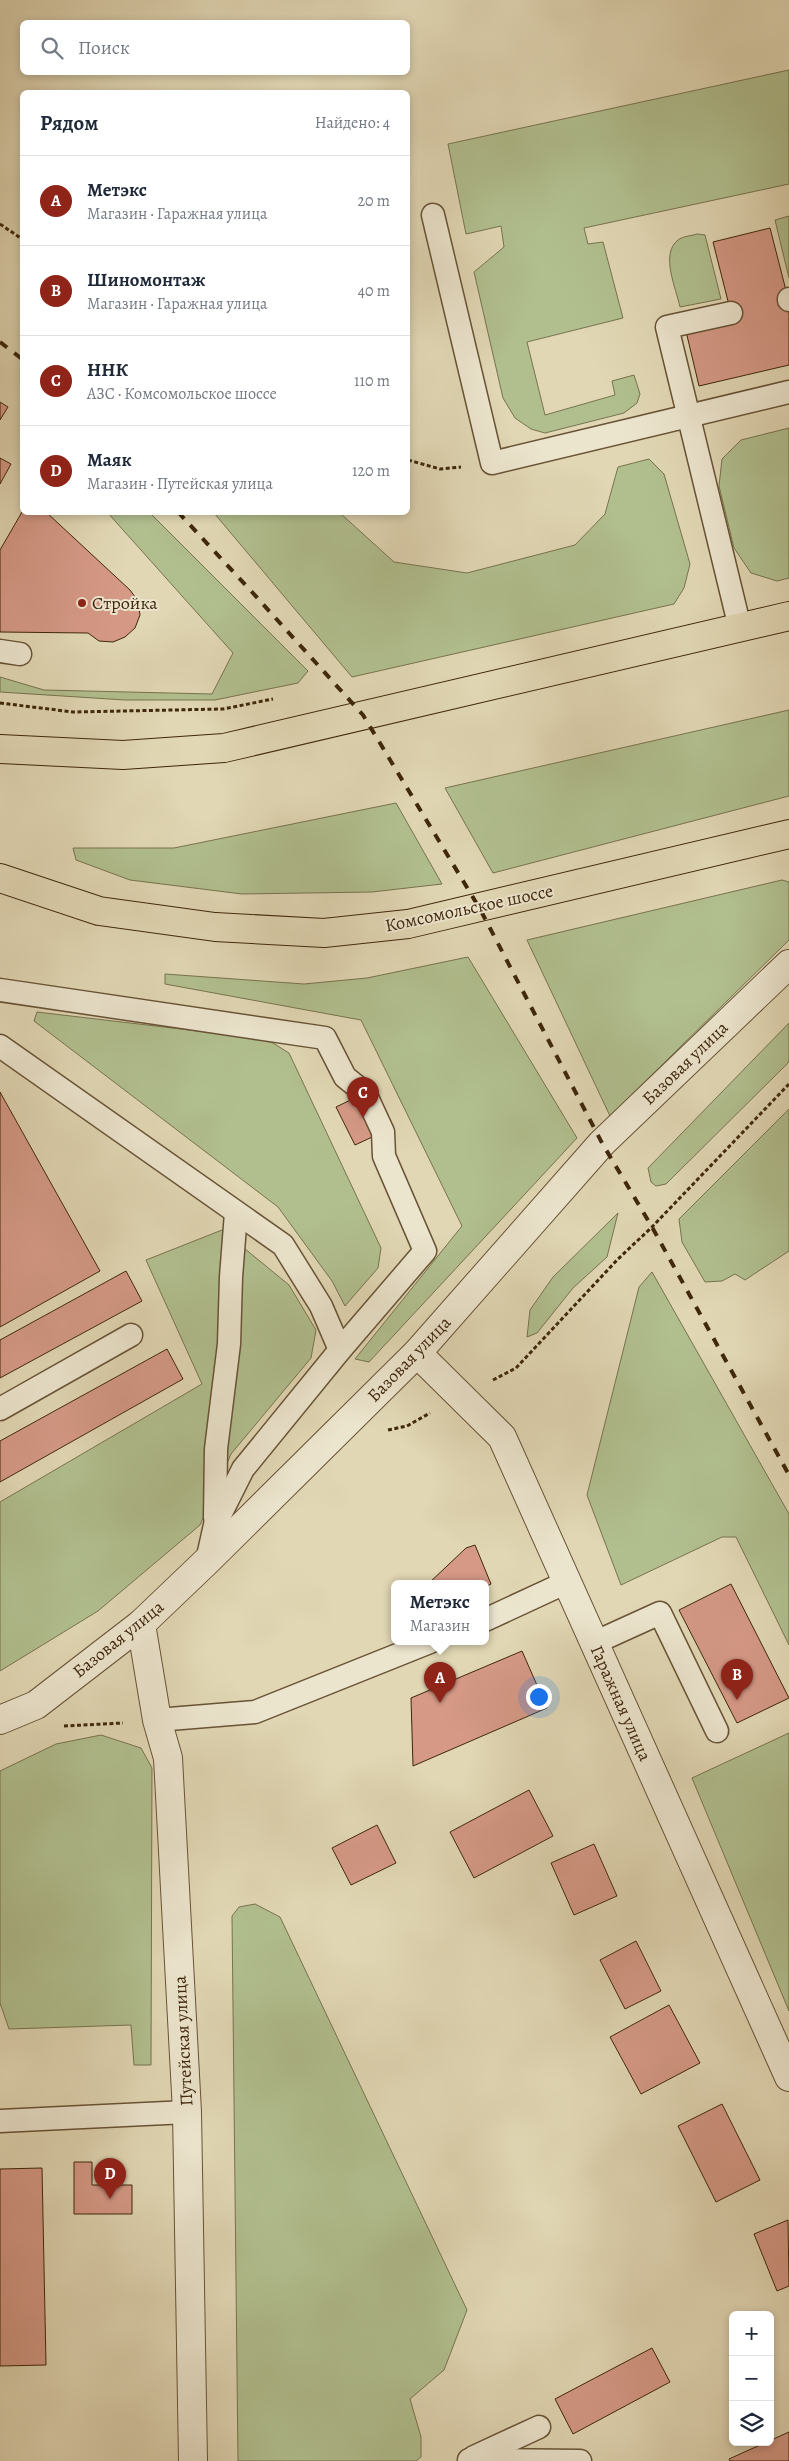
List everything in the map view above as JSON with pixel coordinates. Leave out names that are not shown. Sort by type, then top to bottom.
[{"type":"main road","points":[[0,749],[123,755],[224,748],[789,616]]},
{"type":"main road","name":"Комсомольское шоссе","points":[[0,878],[99,911],[216,927],[324,933],[417,922],[789,834]]},
{"type":"street","name":"Базовая улица","points":[[0,1720],[36,1705],[140,1624],[207,1561],[418,1353],[602,1143],[789,964]]},
{"type":"street","name":"Гаражная улица","points":[[418,1353],[502,1437],[789,2077]]},
{"type":"street","name":"Путейская улица","points":[[140,1624],[156,1720],[168,1758],[187,2112],[193,2461]]},
{"type":"lane","points":[[433,215],[492,463],[688,418],[789,392]]},
{"type":"lane","points":[[730,313],[667,327],[740,628]]},
{"type":"lane","points":[[1,992],[325,1038],[345,1077],[365,1093],[383,1132],[384,1156],[425,1251],[340,1350],[243,1469],[215,1525]]},
{"type":"lane","points":[[0,1046],[283,1245],[321,1306],[340,1350]]},
{"type":"lane","points":[[207,1561],[215,1525],[216,1449],[229,1344],[231,1277],[236,1213]]},
{"type":"lane","points":[[0,1408],[131,1335]]},
{"type":"lane","points":[[489,1618],[567,1582]]},
{"type":"lane","points":[[594,1643],[660,1614],[717,1730]]},
{"type":"lane","points":[[156,1720],[255,1712],[422,1645]]},
{"type":"lane","points":[[0,2121],[187,2112]]},
{"type":"lane","points":[[468,2460],[538,2427]]},
{"type":"lane","points":[[468,2460],[580,2461]]},
{"type":"path","points":[[0,224],[20,238]]},
{"type":"path","points":[[410,461],[440,469],[492,463]]},
{"type":"path","points":[[0,703],[73,712],[224,709],[281,698]]},
{"type":"path","points":[[380,1432],[407,1426],[516,1368],[618,1259],[652,1227],[789,1084]]},
{"type":"path","points":[[58,1727],[156,1720]]},
{"type":"green space","points":[[789,70],[789,184],[584,228],[588,244],[603,242],[623,318],[527,342],[545,415],[615,395],[612,381],[634,375],[640,394],[637,403],[624,413],[545,433],[531,429],[515,418],[503,398],[474,272],[504,247],[501,226],[466,234],[448,144]]},
{"type":"green space","points":[[789,216],[789,278],[775,220]]},
{"type":"green space","points":[[697,234],[705,235],[721,299],[680,307],[671,272],[670,254],[678,240]]},
{"type":"green space","points":[[789,428],[789,578],[777,581],[751,573],[734,548],[719,486],[722,459],[741,440]]},
{"type":"green space","points":[[649,459],[664,474],[690,564],[684,588],[674,604],[352,677],[216,515],[342,515],[394,562],[467,573],[575,545],[605,514],[618,467]]},
{"type":"green space","points":[[110,515],[152,515],[308,671],[298,683],[215,700],[125,700],[0,692],[0,677],[44,690],[212,694],[233,653]]},
{"type":"green space","points":[[789,710],[789,796],[493,873],[445,788]]},
{"type":"green space","points":[[396,803],[442,884],[372,892],[242,894],[130,880],[76,860],[73,848],[174,848]]},
{"type":"green space","points":[[782,880],[789,882],[789,940],[610,1116],[527,940]]},
{"type":"green space","points":[[468,957],[577,1138],[369,1362],[355,1359],[462,1226],[361,1020],[165,984],[165,974],[304,984],[367,978]]},
{"type":"green space","points":[[37,1012],[257,1038],[273,1043],[289,1053],[381,1248],[378,1268],[345,1306],[332,1281],[278,1207],[34,1021]]},
{"type":"green space","points":[[789,1023],[789,1062],[666,1184],[656,1186],[651,1182],[648,1168]]},
{"type":"green space","points":[[789,1109],[789,1251],[745,1280],[735,1274],[722,1281],[705,1282],[682,1242],[679,1219]]},
{"type":"green space","points":[[618,1213],[607,1257],[573,1288],[537,1333],[527,1337],[530,1310],[553,1277]]},
{"type":"green space","points":[[222,1230],[289,1285],[316,1330],[311,1358],[231,1454],[200,1525],[98,1611],[0,1671],[0,1502],[202,1384],[146,1260]]},
{"type":"green space","points":[[652,1272],[789,1514],[789,1645],[736,1537],[722,1537],[621,1585],[587,1495],[639,1287]]},
{"type":"green space","points":[[789,1733],[789,2011],[692,1778]]},
{"type":"green space","points":[[101,1735],[141,1748],[152,1768],[151,2065],[134,2065],[131,2025],[9,2029],[0,2003],[0,1771],[56,1744]]},
{"type":"green space","points":[[255,1904],[280,1917],[467,2310],[444,2370],[410,2399],[421,2437],[421,2457],[416,2461],[238,2461],[232,1916],[239,1907]]},
{"type":"building","points":[[770,228],[789,302],[789,365],[699,386],[685,327],[731,313],[713,242]]},
{"type":"building","points":[[0,402],[8,407],[0,420]]},
{"type":"building","points":[[0,458],[11,464],[0,484]]},
{"type":"building","points":[[20,515],[49,515],[130,590],[138,601],[140,615],[135,628],[125,637],[113,642],[99,641],[88,633],[0,632],[0,550]]},
{"type":"building","points":[[0,1092],[100,1271],[0,1327]]},
{"type":"building","points":[[365,1093],[383,1132],[355,1145],[336,1107]]},
{"type":"building","points":[[126,1271],[142,1301],[0,1378],[0,1340]]},
{"type":"building","points":[[167,1349],[183,1379],[0,1482],[0,1441]]},
{"type":"building","points":[[475,1545],[491,1584],[489,1585],[489,1580],[432,1580],[466,1548]]},
{"type":"building","points":[[731,1584],[789,1698],[737,1723],[679,1610]]},
{"type":"building","points":[[522,1651],[547,1708],[413,1766],[411,1698]]},
{"type":"building","points":[[529,1790],[553,1836],[474,1878],[450,1832]]},
{"type":"building","points":[[377,1825],[396,1863],[351,1885],[332,1848]]},
{"type":"building","points":[[594,1844],[617,1896],[574,1915],[551,1863]]},
{"type":"building","points":[[636,1941],[661,1991],[625,2009],[600,1960]]},
{"type":"building","points":[[669,2005],[700,2063],[641,2094],[610,2037]]},
{"type":"building","points":[[722,2104],[760,2180],[716,2202],[678,2126]]},
{"type":"building","points":[[74,2162],[92,2162],[92,2185],[132,2185],[132,2214],[74,2214]]},
{"type":"building","points":[[42,2168],[46,2365],[0,2366],[0,2169]]},
{"type":"building","points":[[788,2220],[789,2286],[777,2291],[754,2234]]},
{"type":"building","points":[[652,2348],[670,2382],[573,2434],[555,2399]]},
{"type":"building","points":[[789,2432],[789,2461],[730,2461],[729,2459],[758,2446],[774,2446],[774,2439]]},
{"type":"railway","points":[[0,342],[20,357]]},
{"type":"railway","points":[[181,515],[363,715],[480,909],[602,1143],[652,1227],[789,1475]]},
{"type":"place","name":"Стройка","points":[[82,603]]},
{"type":"place","name":"ННК","points":[[363,1118]]},
{"type":"place","name":"Шиномонтаж","points":[[737,1700]]},
{"type":"place","name":"Метэкс","points":[[440,1703]]},
{"type":"place","name":"Маяк","points":[[110,2199]]}]
